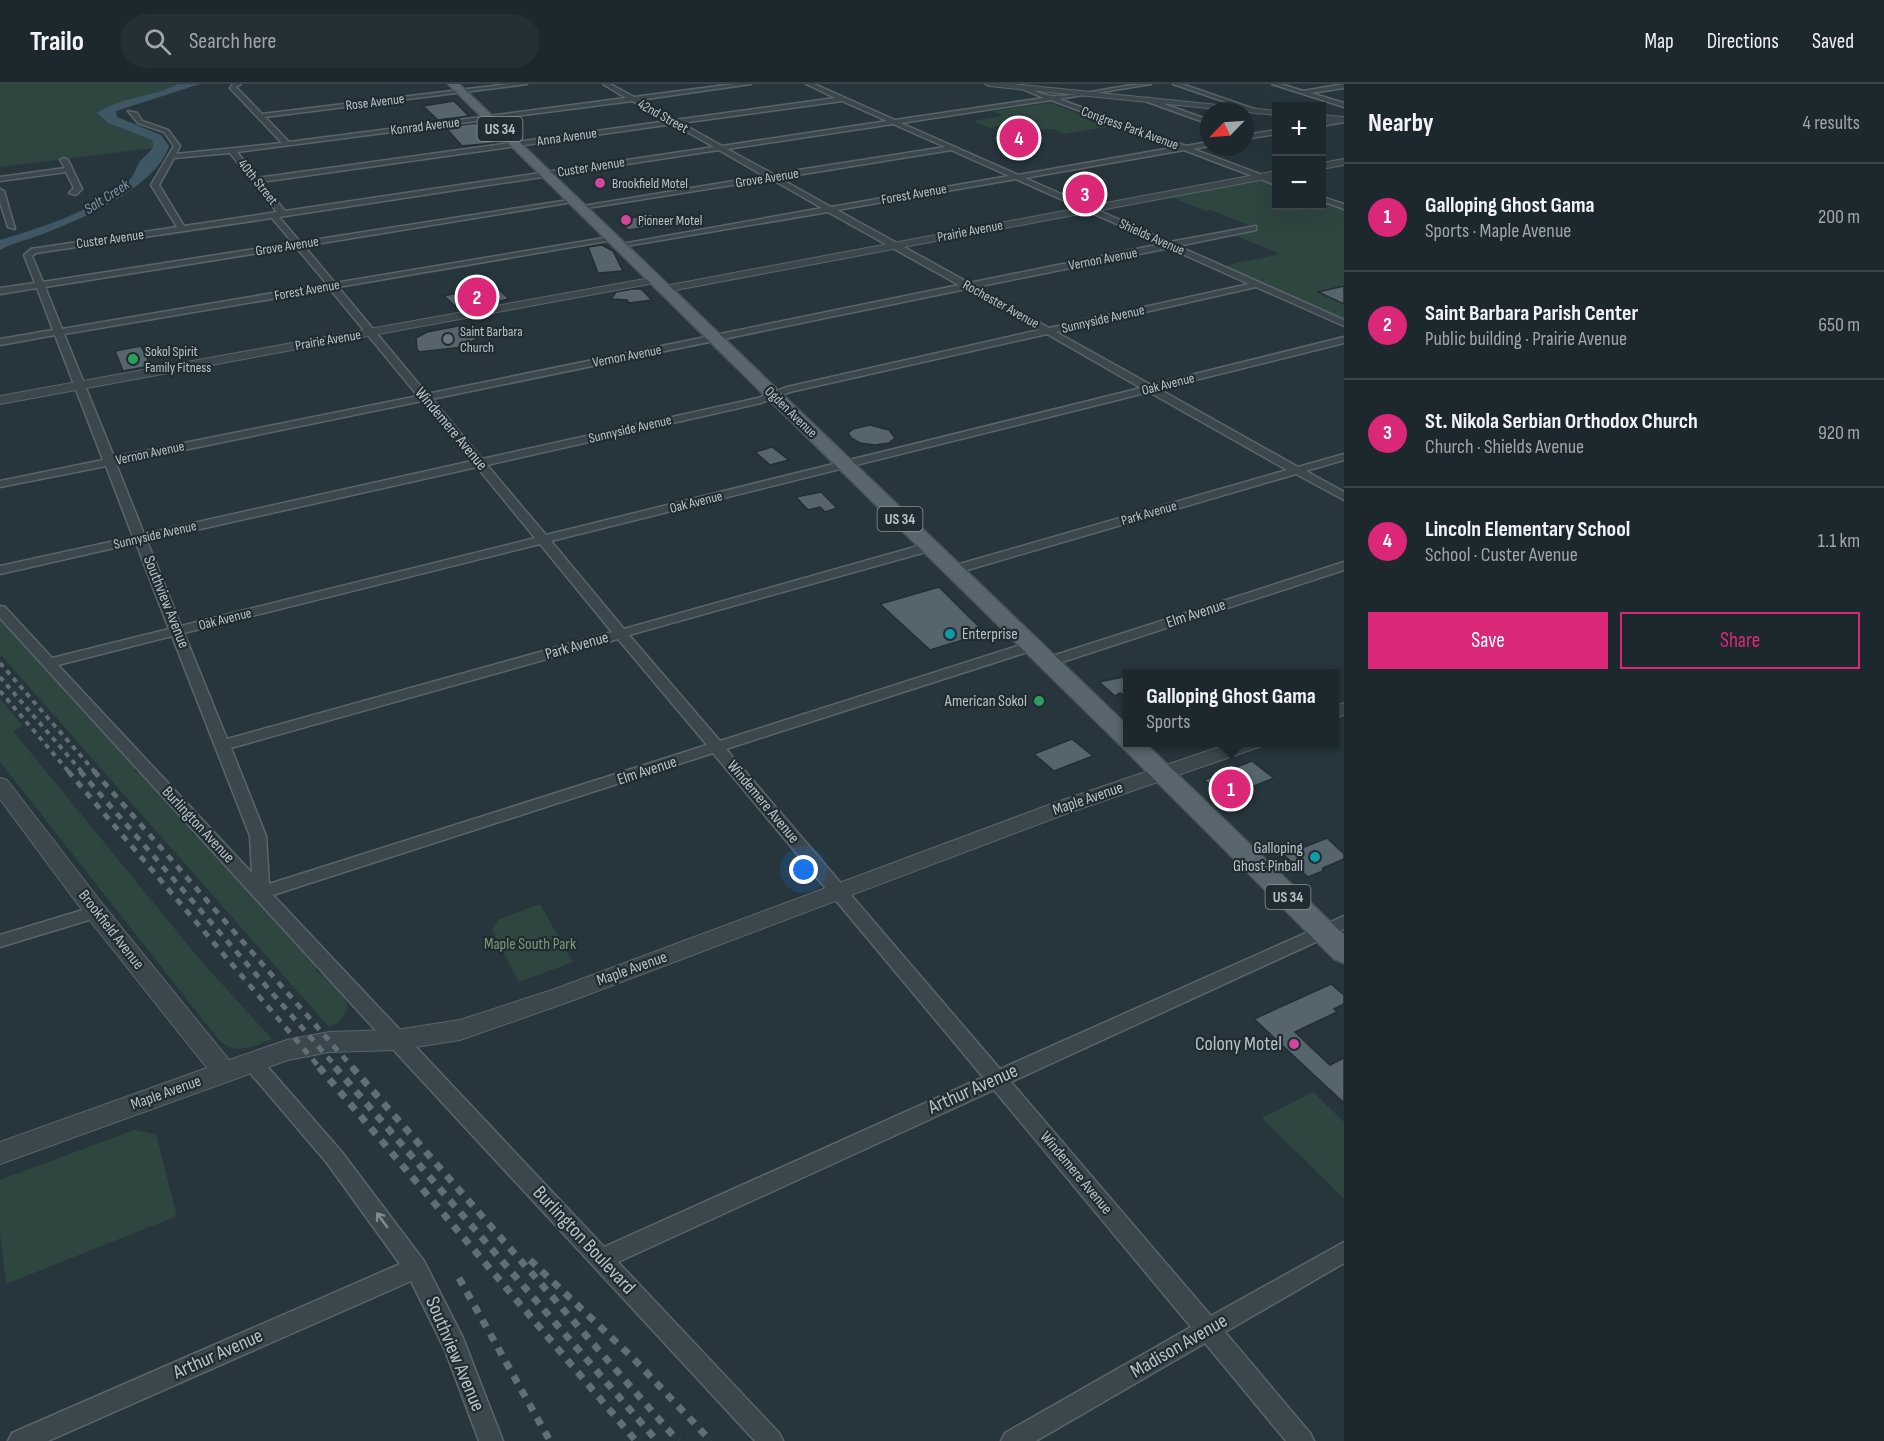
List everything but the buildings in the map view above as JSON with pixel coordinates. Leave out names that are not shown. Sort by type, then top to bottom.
[{"type":"main road","name":"Ogden Avenue","points":[[457,88],[1123,735]]},
{"type":"main road","name":"Ogden Avenue","points":[[1135,747],[1161,774],[1334,926],[1344,952]]},
{"type":"street","points":[[235,84],[232,87],[287,144]]},
{"type":"street","name":"Rose Avenue","points":[[261,116],[457,88],[524,84]]},
{"type":"street","name":"42nd Street","points":[[606,84],[720,148]]},
{"type":"street","name":"Konrad Avenue","points":[[174,156],[232,151],[748,84]]},
{"type":"street","name":"Shields Avenue","points":[[809,84],[1344,323]]},
{"type":"street","points":[[989,84],[1272,113]]},
{"type":"street","name":"Congress Park Avenue","points":[[1013,84],[1272,180]]},
{"type":"street","points":[[1077,84],[1087,93]]},
{"type":"street","name":"Custer Avenue","points":[[34,251],[1148,84]]},
{"type":"street","points":[[1176,84],[1260,112]]},
{"type":"street","points":[[1275,84],[1344,105]]},
{"type":"street","points":[[1302,92],[1344,86]]},
{"type":"street","name":"Anna Avenue","points":[[256,180],[842,99]]},
{"type":"street","points":[[1148,100],[1200,119]]},
{"type":"street","points":[[130,112],[135,114],[140,122],[166,131],[177,146],[174,156],[155,185],[182,229]]},
{"type":"street","points":[[1326,118],[1344,120]]},
{"type":"street","points":[[1326,123],[1344,120]]},
{"type":"street","points":[[1254,135],[1272,133]]},
{"type":"street","name":"Forest Avenue","points":[[0,342],[331,286],[829,209],[1200,146]]},
{"type":"street","name":"Rochester Avenue","points":[[720,148],[1051,331],[1344,497]]},
{"type":"street","name":"Grove Avenue","points":[[0,291],[952,148]]},
{"type":"street","name":"40th Street","points":[[232,151],[256,180],[279,214]]},
{"type":"street","points":[[64,160],[78,189],[73,193]]},
{"type":"street","points":[[1326,165],[1344,162]]},
{"type":"street","points":[[0,179],[69,170]]},
{"type":"street","name":"Prairie Avenue","points":[[0,400],[370,332],[894,246],[1272,175]]},
{"type":"street","points":[[1,195],[12,227]]},
{"type":"street","points":[[1326,200],[1344,207]]},
{"type":"street","name":"Windemere Avenue","points":[[279,214],[297,245],[621,634],[1302,1441]]},
{"type":"street","name":"Vernon Avenue","points":[[0,484],[1253,228]]},
{"type":"street","name":"Southview Avenue","points":[[34,251],[28,255],[224,745],[258,836],[261,893]]},
{"type":"street","name":"Sunnyside Avenue","points":[[0,570],[1258,284]]},
{"type":"street","name":"Oak Avenue","points":[[48,663],[1344,340]]},
{"type":"street","name":"Park Avenue","points":[[953,570],[1344,457]]},
{"type":"street","name":"Park Avenue","points":[[224,745],[929,547]]},
{"type":"street","name":"Elm Avenue","points":[[1048,662],[1344,566]]},
{"type":"street","name":"Burlington Avenue","points":[[0,610],[396,1040]]},
{"type":"street","name":"Elm Avenue","points":[[261,893],[1032,646]]},
{"type":"street","name":"Maple Avenue","points":[[0,1153],[287,1050],[329,1042],[396,1040],[460,1030],[526,1008],[1061,808],[1240,747]]},
{"type":"street","name":"Brookfield Avenue","points":[[0,785],[96,912],[224,1072]]},
{"type":"street","points":[[0,941],[96,912]]},
{"type":"street","name":"Arthur Avenue","points":[[603,1258],[1334,926]]},
{"type":"street","name":"Burlington Boulevard","points":[[396,1040],[603,1258],[771,1441]]},
{"type":"street","points":[[252,1062],[334,1157],[416,1268]]},
{"type":"street","name":"Madison Avenue","points":[[1014,1441],[1344,1252]]},
{"type":"street","name":"Southview Avenue","points":[[416,1268],[456,1346],[490,1441]]},
{"type":"street","name":"Arthur Avenue","points":[[20,1441],[416,1268]]},
{"type":"green space","points":[[0,84],[178,84],[112,106],[98,114],[106,122],[152,140],[153,148],[0,167]]},
{"type":"green space","points":[[1050,103],[1112,126],[1064,134],[1053,129],[1028,129],[1014,124],[990,128],[973,121],[1003,116],[993,111]]},
{"type":"green space","points":[[1263,180],[1272,183],[1272,210],[1326,210],[1326,202],[1344,209],[1344,320],[1224,266],[1279,254],[1235,235],[1258,229],[1171,197]]},
{"type":"green space","points":[[0,619],[135,768],[135,772],[140,773],[192,830],[192,835],[198,837],[316,967],[317,972],[337,988],[348,1010],[338,1023],[329,1027],[0,654]]},
{"type":"green space","points":[[0,699],[23,726],[13,731],[202,962],[272,1039],[238,1049],[225,1045],[219,1040],[0,762]]},
{"type":"green space","name":"Maple South Park","points":[[540,904],[573,962],[519,982],[492,930],[499,919]]},
{"type":"green space","points":[[1313,1092],[1344,1122],[1344,1199],[1262,1118]]},
{"type":"green space","points":[[134,1130],[156,1134],[177,1216],[6,1284],[0,1233],[0,1180]]},
{"type":"water","name":"Salt Creek","points":[[178,84],[200,84],[116,111],[117,117],[161,135],[169,146],[161,161],[149,175],[134,188],[97,210],[59,228],[0,250],[0,240],[68,217],[116,191],[130,179],[140,161],[153,147],[152,140],[108,123],[97,113],[114,104]]},
{"type":"railway","points":[[0,663],[95,772]]},
{"type":"railway","points":[[0,677],[82,772]]},
{"type":"railway","points":[[0,691],[69,772]]},
{"type":"railway","points":[[68,771],[320,1068]]},
{"type":"railway","points":[[80,771],[337,1068]]},
{"type":"railway","points":[[94,771],[353,1068]]},
{"type":"railway","points":[[319,1067],[636,1441]]},
{"type":"railway","points":[[335,1067],[657,1441]]},
{"type":"railway","points":[[352,1067],[678,1441]]},
{"type":"railway","points":[[530,1260],[632,1357],[711,1441]]},
{"type":"railway","points":[[459,1278],[550,1441]]},
{"type":"place","name":"Lincoln Elementary School","points":[[1019,138]]},
{"type":"place","name":"Brookfield Motel","points":[[600,183]]},
{"type":"place","name":"St. Nikola Serbian Orthodox Church","points":[[1085,194]]},
{"type":"place","name":"Pioneer Motel","points":[[626,220]]},
{"type":"place","name":"Saint Barbara Parish Center","points":[[477,297]]},
{"type":"place","name":"Saint Barbara Church","points":[[448,339]]},
{"type":"place","name":"Sokol Spirit Family Fitness","points":[[133,359]]},
{"type":"place","name":"Enterprise","points":[[950,634]]},
{"type":"place","name":"American Sokol","points":[[1039,701]]},
{"type":"place","name":"Galloping Ghost Gama","points":[[1231,789]]},
{"type":"place","name":"Galloping Ghost Pinball","points":[[1315,857]]},
{"type":"place","name":"Colony Motel","points":[[1294,1044]]}]
